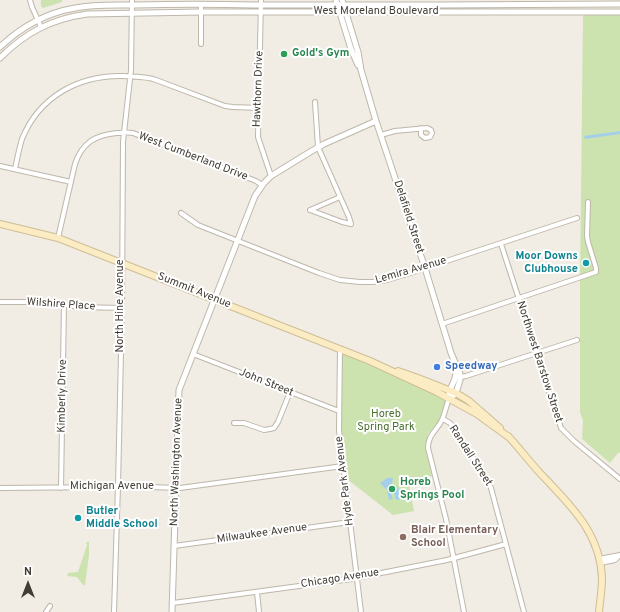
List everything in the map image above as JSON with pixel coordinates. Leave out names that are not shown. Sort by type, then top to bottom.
[{"type":"main road","name":"Summit Avenue","points":[[0,224],[58,238],[370,361],[449,399]]},
{"type":"main road","name":"Summit Avenue","points":[[384,368],[399,371],[456,393]]},
{"type":"main road","points":[[456,393],[469,401],[510,438],[534,467],[578,515],[589,531],[595,545],[599,561],[602,584],[599,612]]},
{"type":"main road","points":[[449,399],[477,414],[510,438]]},
{"type":"street","points":[[30,0],[41,27]]},
{"type":"street","name":"West Moreland Boulevard","points":[[0,47],[23,28],[54,13],[76,7],[132,2],[147,5],[261,2],[289,5],[315,5],[337,2],[376,5],[518,4],[562,2],[620,4]]},
{"type":"street","name":"North Hine Avenue","points":[[114,612],[122,308],[121,263],[124,133],[131,76],[132,2]]},
{"type":"street","name":"Hawthorn Drive","points":[[261,2],[258,139],[272,176]]},
{"type":"street","name":"Delafield Street","points":[[337,2],[339,13],[346,32],[354,48],[376,121],[460,377]]},
{"type":"street","name":"Delafield Street","points":[[343,2],[352,30],[354,48]]},
{"type":"street","points":[[562,2],[563,12]]},
{"type":"street","points":[[201,44],[202,4]]},
{"type":"street","points":[[439,4],[439,12]]},
{"type":"street","points":[[481,4],[482,12]]},
{"type":"street","points":[[518,4],[518,12]]},
{"type":"street","points":[[147,5],[147,13]]},
{"type":"street","points":[[289,5],[289,12]]},
{"type":"street","points":[[315,5],[315,12]]},
{"type":"street","points":[[376,5],[376,12]]},
{"type":"street","points":[[395,5],[395,12]]},
{"type":"street","name":"West Moreland Boulevard","points":[[0,57],[17,42],[41,27],[58,20],[78,15],[97,13],[620,12]]},
{"type":"street","points":[[346,32],[352,30]]},
{"type":"street","points":[[15,169],[21,144],[28,128],[37,114],[53,98],[66,89],[87,80],[108,76],[146,77],[225,106],[259,108]]},
{"type":"street","points":[[315,102],[318,147],[349,217],[351,224],[310,210],[340,197]]},
{"type":"street","name":"North Washington Avenue","points":[[172,612],[179,392],[255,196],[262,185],[272,176],[318,147],[376,121]]},
{"type":"street","points":[[381,135],[395,131],[421,128]]},
{"type":"street","name":"West Cumberland Drive","points":[[58,238],[77,158],[87,144],[100,136],[133,133],[256,181],[262,185]]},
{"type":"street","points":[[0,166],[71,182]]},
{"type":"street","points":[[442,324],[596,272],[587,236],[588,202]]},
{"type":"street","name":"Lemira Avenue","points":[[181,213],[198,225],[330,277],[350,281],[373,282],[407,274],[577,218]]},
{"type":"street","name":"Northwest Barstow Street","points":[[501,244],[561,428],[574,441],[620,479]]},
{"type":"street","name":"Wilshire Place","points":[[0,302],[48,302],[79,307],[122,308]]},
{"type":"street","name":"Kimberly Drive","points":[[61,488],[64,304]]},
{"type":"street","points":[[464,612],[446,519],[428,448],[430,437],[443,419],[449,399],[456,393],[460,377],[577,340]]},
{"type":"street","name":"Hyde Park Avenue","points":[[340,349],[339,431],[361,612]]},
{"type":"street","name":"John Street","points":[[193,354],[339,411]]},
{"type":"street","name":"Delafield Street","points":[[449,399],[450,391],[456,378],[456,365]]},
{"type":"street","points":[[234,423],[244,423],[264,430],[274,428],[278,422],[290,392]]},
{"type":"street","name":"Randall Street","points":[[443,419],[450,423],[454,428],[490,484],[524,612]]},
{"type":"street","name":"Michigan Avenue","points":[[0,488],[118,486],[176,488],[343,466]]},
{"type":"street","name":"Milwaukee Avenue","points":[[174,546],[350,522]]},
{"type":"street","name":"Chicago Avenue","points":[[172,603],[357,578],[454,558],[506,544]]},
{"type":"street","points":[[599,561],[614,560],[620,555]]},
{"type":"street","points":[[257,592],[259,612]]},
{"type":"street","points":[[46,612],[50,606]]},
{"type":"green space","points":[[41,0],[62,0],[62,2],[43,8],[41,6]]},
{"type":"green space","points":[[583,15],[620,15],[620,453],[618,453],[610,463],[582,439],[583,421],[580,412]]},
{"type":"green space","name":"Horeb Spring Park","points":[[342,353],[369,363],[446,399],[440,420],[428,434],[425,446],[432,476],[408,481],[414,511],[393,515],[347,479],[341,430]]},
{"type":"green space","points":[[86,542],[89,542],[89,555],[85,585],[83,585],[77,577],[67,576],[68,573],[78,572],[87,545]]},
{"type":"water","points":[[620,131],[620,134],[585,139],[584,136]]},
{"type":"water","name":"Horeb Springs Pool","points":[[387,478],[393,478],[391,488],[398,487],[401,499],[396,500],[394,493],[391,494],[393,499],[389,500],[387,490],[380,483]]},
{"type":"place","name":"Gold's Gym","points":[[284,54]]},
{"type":"place","name":"Moor Downs Clubhouse","points":[[586,263]]},
{"type":"place","name":"Speedway","points":[[437,367]]},
{"type":"place","name":"Horeb Springs Pool","points":[[392,489]]},
{"type":"place","name":"Butler Middle School","points":[[78,518]]},
{"type":"place","name":"Blair Elementary School","points":[[403,537]]}]
